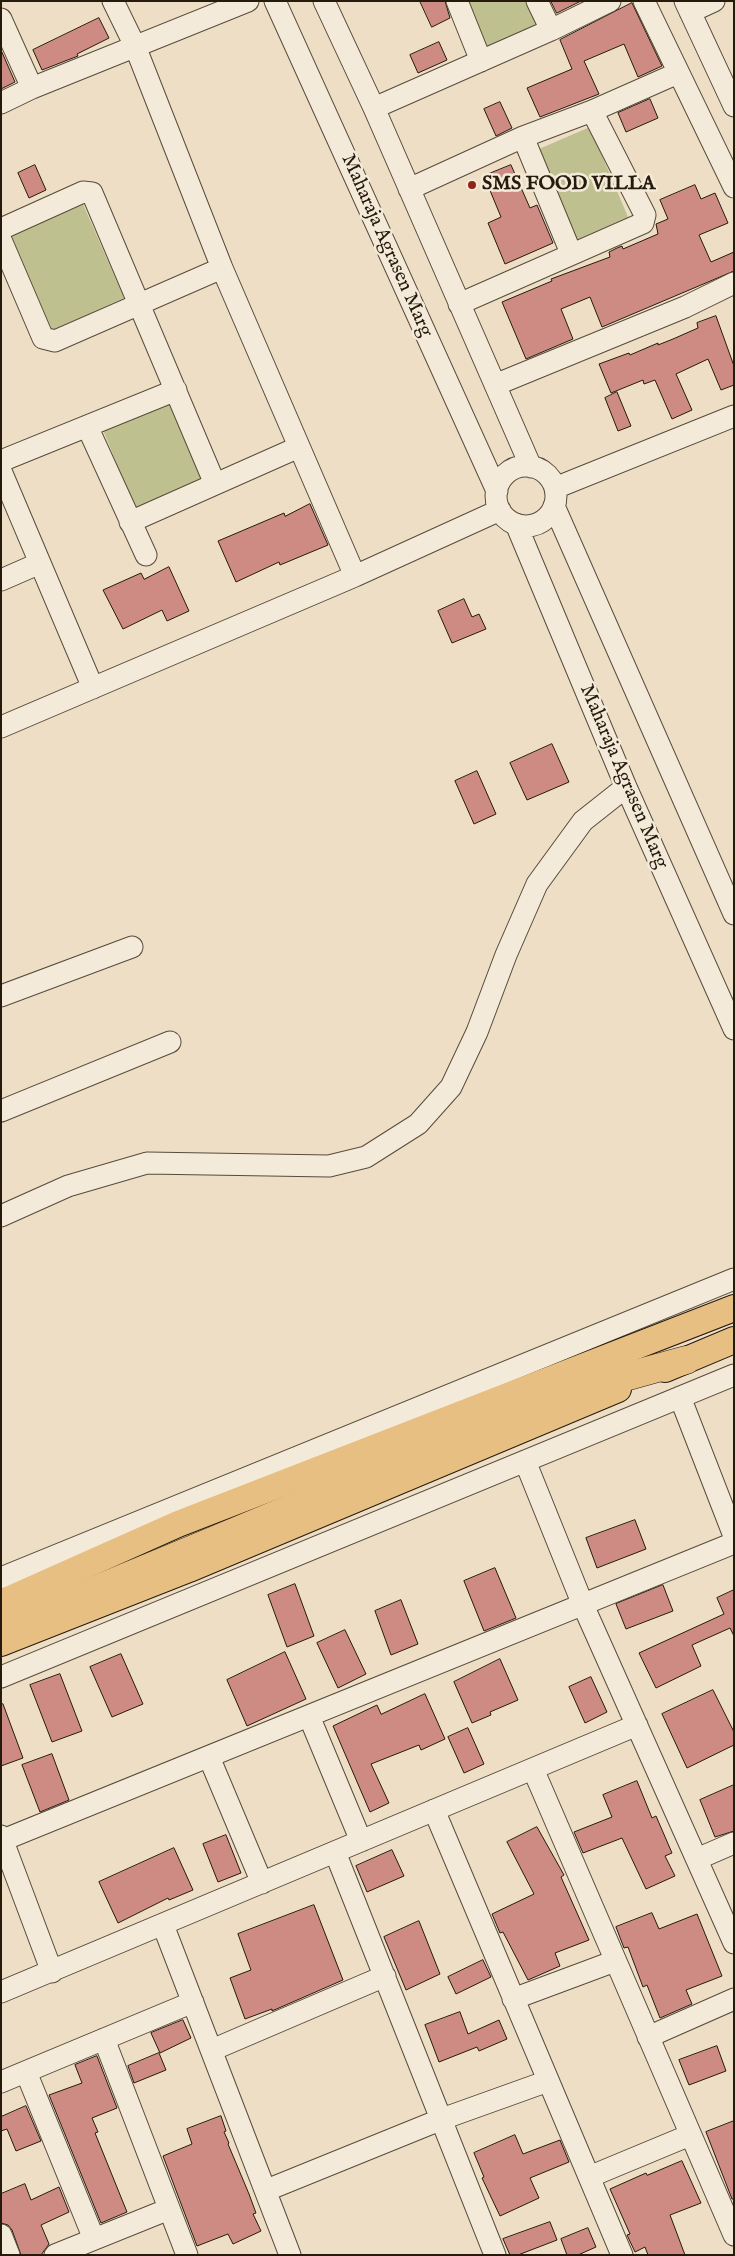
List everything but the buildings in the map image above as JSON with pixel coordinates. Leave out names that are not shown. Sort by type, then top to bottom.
[{"type":"highway","points":[[1,1629],[571,1392],[686,1360]]},
{"type":"main road","points":[[1,1602],[178,1524],[734,1308]]},
{"type":"main road","points":[[1,1643],[189,1569],[734,1340]]},
{"type":"street","points":[[113,1],[135,46],[222,268],[355,576]]},
{"type":"street","points":[[1,103],[32,88],[248,1]]},
{"type":"street","name":"Maharaja Agrasen Marg","points":[[275,1],[498,501]]},
{"type":"street","points":[[324,1],[374,108],[531,467]]},
{"type":"street","points":[[457,1],[481,60]]},
{"type":"street","points":[[537,1],[551,30]]},
{"type":"street","points":[[374,108],[551,30],[610,1]]},
{"type":"street","points":[[644,1],[734,187]]},
{"type":"street","points":[[714,1],[687,7],[734,106]]},
{"type":"street","points":[[1,19],[32,88]]},
{"type":"street","points":[[409,189],[522,137],[592,111],[678,73]]},
{"type":"street","points":[[459,304],[571,253],[643,223],[645,215],[592,111]]},
{"type":"street","points":[[522,137],[571,253]]},
{"type":"street","points":[[1,229],[83,192],[90,192],[215,484]]},
{"type":"street","points":[[1,240],[42,338],[46,341],[54,341],[222,268]]},
{"type":"street","points":[[495,385],[685,308],[734,283]]},
{"type":"street","points":[[1,462],[176,390]]},
{"type":"street","points":[[734,416],[555,497],[543,521],[535,525],[516,524],[507,519],[498,501],[500,482],[516,468],[531,467],[544,473],[555,497],[734,914]]},
{"type":"street","points":[[87,426],[146,555]]},
{"type":"street","points":[[130,522],[299,447]]},
{"type":"street","points":[[1,471],[93,688]]},
{"type":"street","points":[[1,727],[355,576],[498,501]]},
{"type":"street","name":"Maharaja Agrasen Marg","points":[[516,524],[626,787],[734,1029]]},
{"type":"street","points":[[1,580],[40,563]]},
{"type":"street","points":[[1,1216],[68,1186],[147,1163],[329,1166],[366,1157],[418,1124],[451,1087],[477,1032],[506,955],[537,884],[583,821],[626,787]]},
{"type":"street","points":[[1,996],[132,946]]},
{"type":"street","points":[[1,1111],[170,1042]]},
{"type":"street","points":[[1,1578],[734,1279]]},
{"type":"street","points":[[1,1677],[734,1375]]},
{"type":"street","points":[[680,1397],[734,1536]]},
{"type":"street","points":[[526,1461],[583,1605],[734,1942]]},
{"type":"street","points":[[52,1972],[2,1838],[209,1757],[734,1543]]},
{"type":"street","points":[[309,1716],[361,1841]]},
{"type":"street","points":[[1,1992],[637,1725]]},
{"type":"street","points":[[209,1757],[262,1883]]},
{"type":"street","points":[[533,1769],[734,2235]]},
{"type":"street","points":[[434,1810],[622,2255]]},
{"type":"street","points":[[697,1859],[734,1844]]},
{"type":"street","points":[[335,1852],[496,2255]]},
{"type":"street","points":[[163,1925],[267,2190],[290,2255]]},
{"type":"street","points":[[513,1999],[615,1961]]},
{"type":"street","points":[[212,2050],[385,1976]]},
{"type":"street","points":[[648,2037],[734,1999]]},
{"type":"street","points":[[1,2082],[193,2002]]},
{"type":"street","points":[[104,2039],[187,2255]]},
{"type":"street","points":[[26,2072],[94,2239]]},
{"type":"street","points":[[267,2190],[442,2119],[548,2081]]},
{"type":"street","points":[[589,2177],[690,2134]]},
{"type":"street","points":[[56,2255],[169,2209]]},
{"type":"street","points":[[1,2235],[9,2255]]},
{"type":"green space","points":[[462,1],[526,1],[541,33],[488,58]]},
{"type":"green space","points":[[590,127],[628,217],[571,242],[532,152]]},
{"type":"green space","points":[[83,204],[124,298],[52,330],[11,236]]},
{"type":"green space","points":[[169,402],[203,482],[136,511],[103,430]]},
{"type":"place","name":"SMS FOOD VILLA","points":[[472,185]]}]
